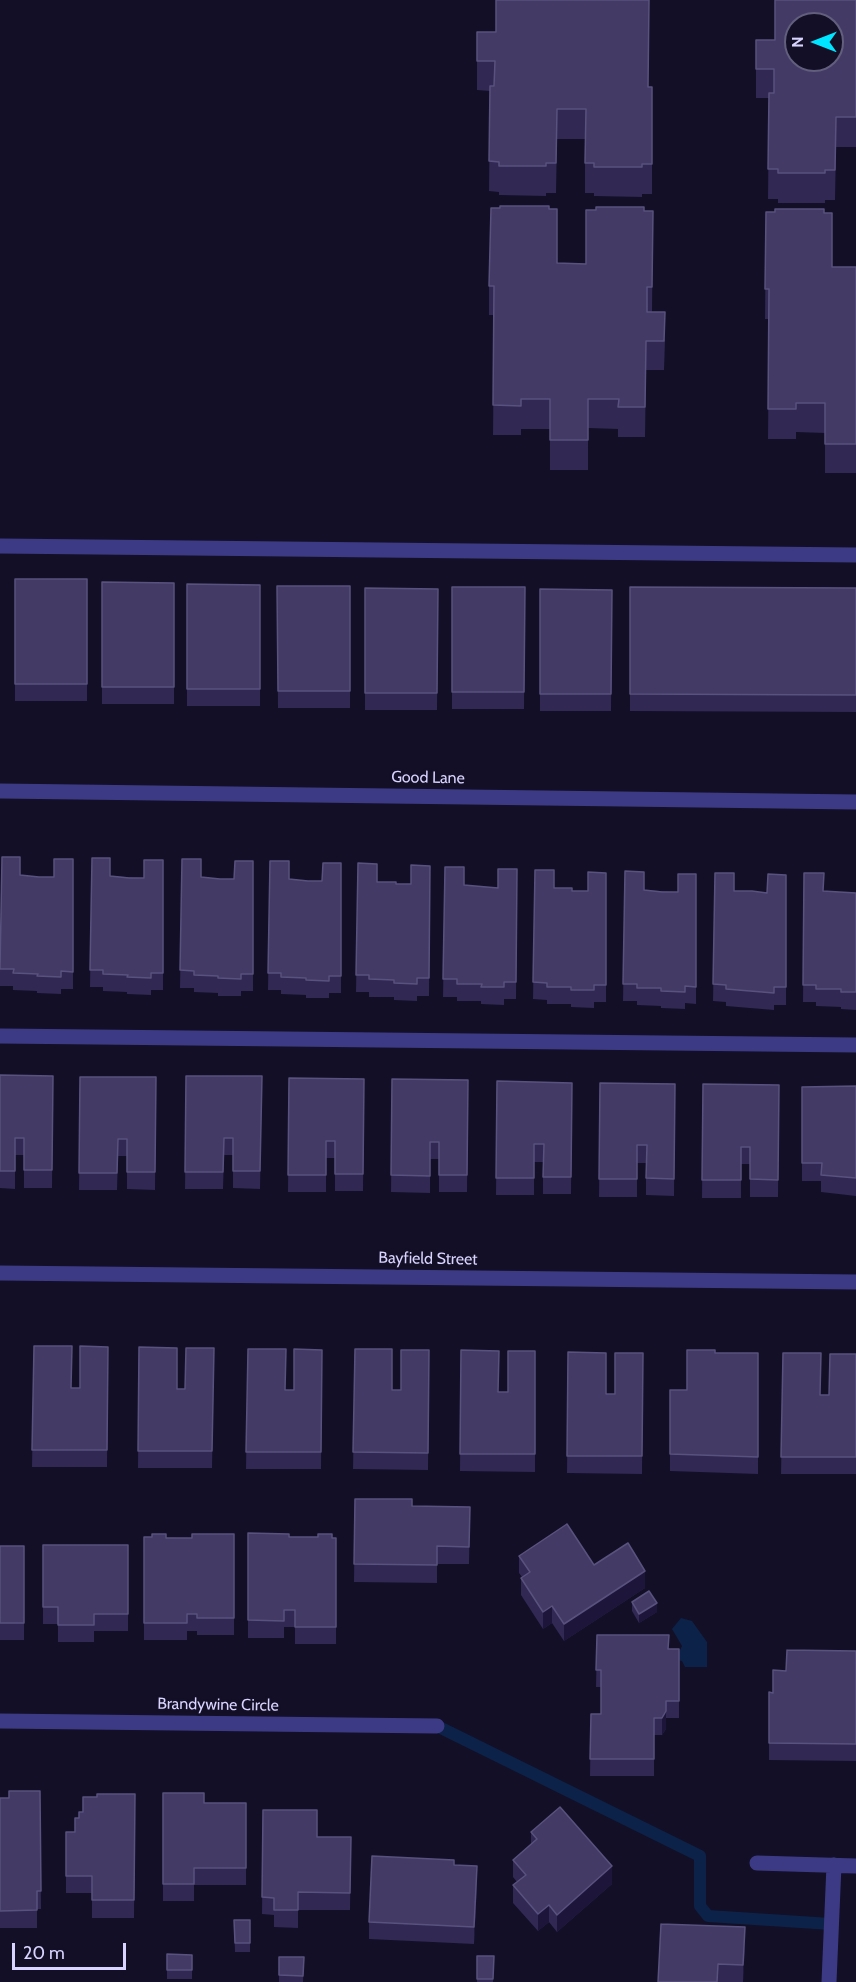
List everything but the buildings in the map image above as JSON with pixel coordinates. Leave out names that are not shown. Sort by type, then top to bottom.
[{"type":"street","points":[[0,546],[856,555]]},
{"type":"street","name":"Good Lane","points":[[0,791],[856,802]]},
{"type":"street","points":[[0,1036],[856,1045]]},
{"type":"street","name":"Bayfield Street","points":[[0,1273],[856,1282]]},
{"type":"street","name":"Brandywine Circle","points":[[0,1721],[436,1726]]},
{"type":"street","points":[[757,1863],[856,1866]]},
{"type":"street","points":[[829,1982],[834,1865]]},
{"type":"water","points":[[681,1618],[692,1621],[707,1642],[707,1667],[685,1667],[682,1661],[675,1660],[682,1646],[672,1629]]},
{"type":"waterway","points":[[437,1726],[700,1856],[700,1906],[708,1916],[831,1924]]}]
